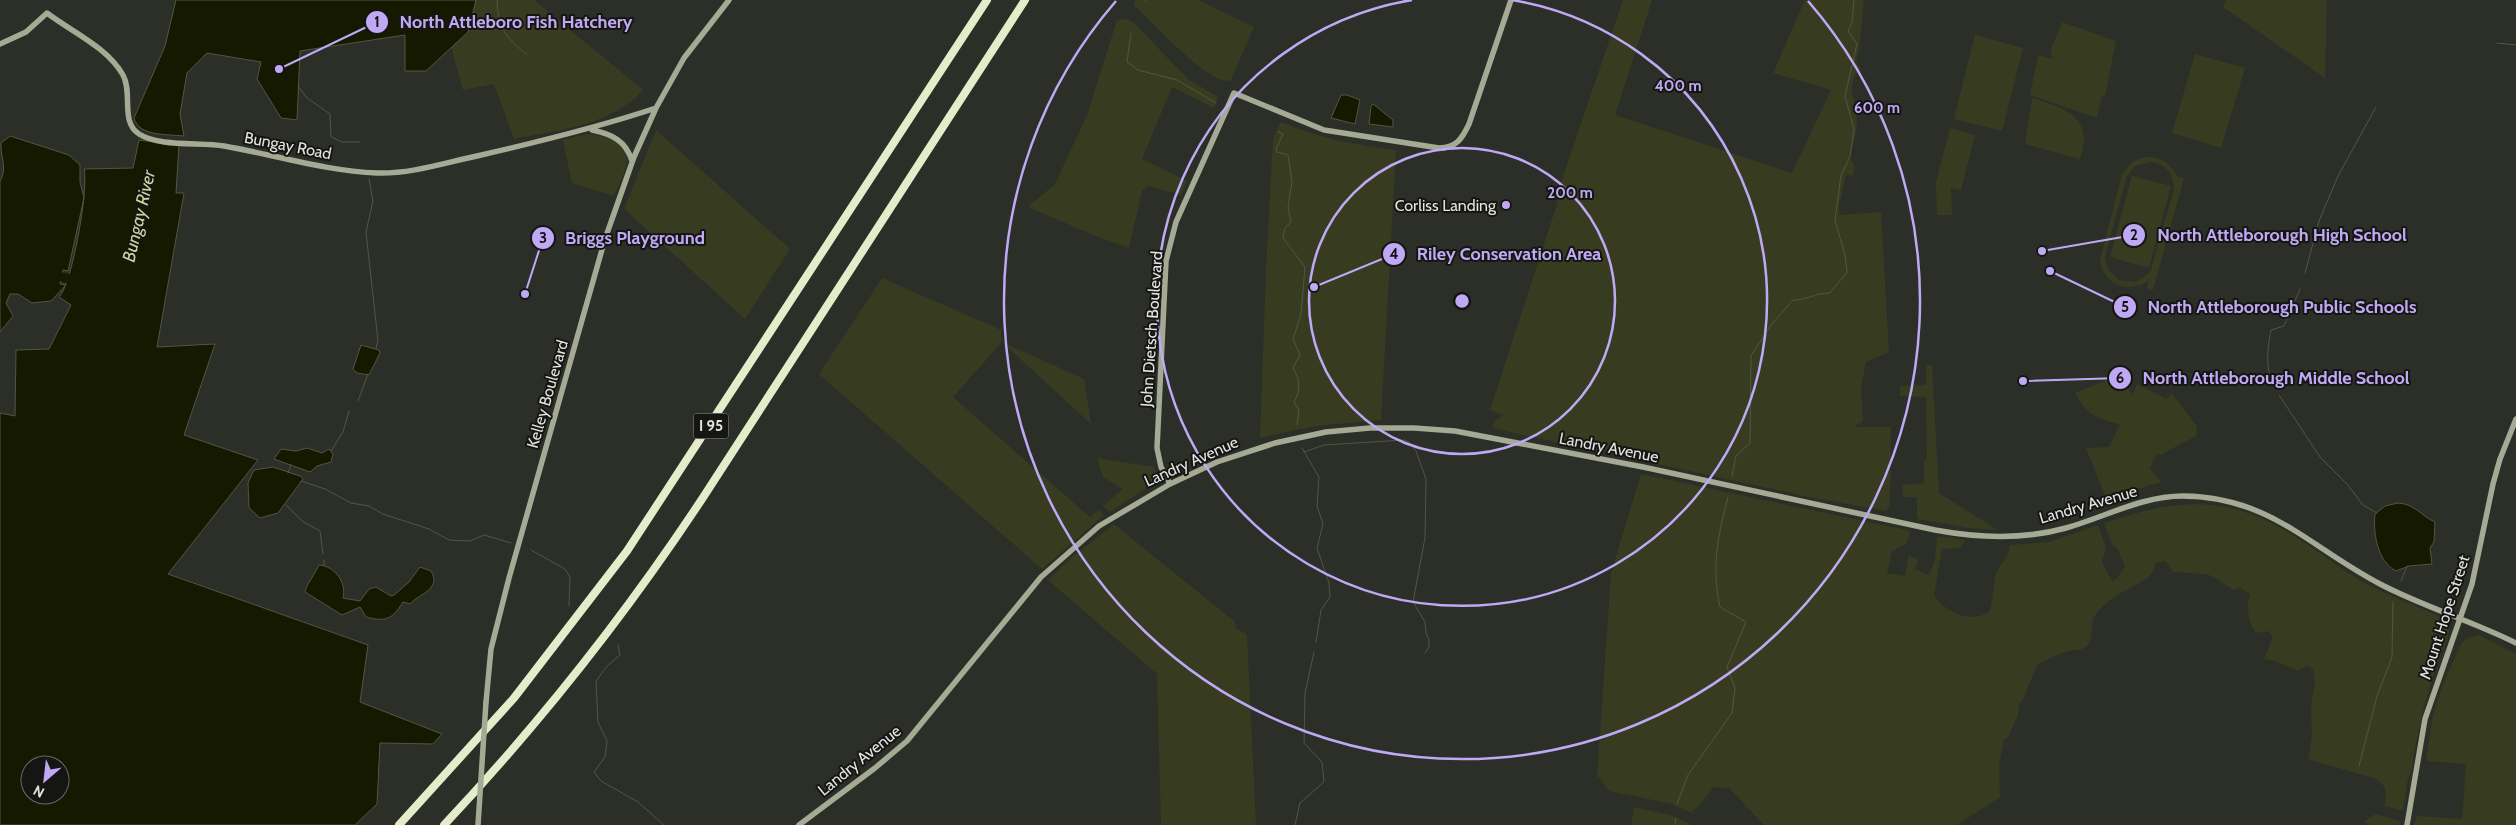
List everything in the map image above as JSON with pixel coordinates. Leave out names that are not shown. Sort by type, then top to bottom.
[{"type":"highway","name":"I 95","points":[[399,825],[514,698],[583,611],[632,543],[987,0]]},
{"type":"highway","name":"I 95","points":[[444,825],[550,705],[651,573],[704,496],[1025,0]]},
{"type":"street","name":"Kelley Boulevard","points":[[478,825],[491,649],[509,578],[605,240],[632,161],[656,108],[684,58],[729,0]]},
{"type":"street","name":"John Dietsch Boulevard","points":[[1170,484],[1160,466],[1157,448],[1166,261],[1176,222],[1234,92],[1324,130],[1438,148],[1451,146],[1461,140],[1469,124],[1512,0]]},
{"type":"street","name":"Bungay Road","points":[[0,44],[26,32],[48,13],[96,47],[117,66],[128,89],[128,118],[132,128],[141,136],[152,140],[216,145],[349,170],[384,173],[426,168],[590,129],[656,108]]},
{"type":"street","points":[[590,129],[606,133],[621,141],[627,148],[632,161]]},
{"type":"street","name":"Mount Hope Street","points":[[2407,825],[2425,720],[2475,573],[2500,459],[2516,420]]},
{"type":"street","name":"Landry Avenue","points":[[799,825],[875,768],[907,741],[1041,577],[1099,526],[1170,484],[1218,462],[1275,442],[1346,430],[1399,428],[1442,430],[1484,436],[1925,528],[1974,536],[2009,536],[2055,530],[2152,500],[2182,496],[2241,504],[2270,514],[2381,584],[2516,643]]},
{"type":"shaded area","points":[[476,0],[534,0],[643,90],[616,112],[600,119],[566,129],[514,139],[494,84],[463,90],[451,47],[468,32]]},
{"type":"shaded area","points":[[1135,0],[1198,0],[1254,27],[1231,80],[1223,80],[1211,74],[1181,51],[1134,5]]},
{"type":"shaded area","points":[[1623,0],[1652,0],[1615,115],[1792,173],[1831,90],[1773,73],[1805,0],[1864,0],[1856,62],[1860,69],[1855,76],[1852,88],[1857,114],[1857,126],[1855,140],[1849,157],[1854,170],[1853,176],[1846,174],[1839,206],[1840,215],[1881,212],[1889,352],[1866,362],[1861,388],[1863,421],[1854,427],[1891,427],[1890,505],[1886,511],[1804,496],[1492,428],[1495,421],[1503,415],[1490,410],[1557,204],[1558,191]]},
{"type":"shaded area","points":[[2226,0],[2327,0],[2325,78],[2223,7]]},
{"type":"shaded area","points":[[1126,19],[1133,22],[1188,79],[1218,97],[1214,108],[1172,87],[1142,159],[1187,181],[1181,195],[1148,186],[1142,191],[1129,248],[1028,207],[1055,184],[1087,115],[1117,20]]},
{"type":"shaded area","points":[[2062,22],[2116,41],[2105,96],[2102,95],[2097,118],[2030,95],[2038,55],[2052,59],[2051,49]]},
{"type":"shaded area","points":[[1975,35],[2023,48],[2002,131],[1954,119]]},
{"type":"shaded area","points":[[2195,54],[2245,68],[2221,148],[2172,133]]},
{"type":"shaded area","points":[[2032,98],[2066,111],[2080,124],[2084,145],[2080,159],[2025,144]]},
{"type":"shaded area","points":[[1281,122],[1337,140],[1396,150],[1381,420],[1315,426],[1260,438],[1273,138]]},
{"type":"shaded area","points":[[1950,128],[1975,135],[1961,190],[1951,188],[1952,215],[1937,215],[1936,183]]},
{"type":"shaded area","points":[[656,130],[790,249],[745,319],[624,209]]},
{"type":"shaded area","points":[[587,134],[606,137],[618,143],[626,153],[626,168],[614,196],[572,183],[563,140]]},
{"type":"shaded area","points":[[2145,157],[2160,159],[2172,167],[2177,176],[2184,178],[2153,290],[2147,288],[2149,281],[2133,287],[2118,285],[2106,276],[2100,260],[2122,174],[2132,162]],"holes":[[[2151,162],[2157,163],[2169,172],[2174,187],[2150,272],[2136,282],[2119,280],[2107,268],[2105,256],[2127,176],[2135,166]]]},
{"type":"shaded area","points":[[2132,176],[2171,186],[2149,268],[2110,257]]},
{"type":"shaded area","points":[[882,278],[1001,330],[1002,342],[953,397],[1090,517],[1099,510],[1104,515],[1042,569],[819,374]]},
{"type":"shaded area","points":[[1002,342],[1084,379],[1091,424]]},
{"type":"shaded area","points":[[1926,365],[1932,365],[1939,493],[1998,530],[1968,528],[1917,519],[1917,497],[1903,497],[1902,485],[1924,483],[1924,460],[1927,459],[1926,397],[1900,396],[1900,386],[1926,385]]},
{"type":"shaded area","points":[[2121,374],[2132,396],[2137,384],[2166,399],[2172,393],[2197,427],[2196,436],[2160,455],[2157,453],[2150,468],[2161,482],[2106,498],[2086,448],[2109,447],[2120,424],[2093,415],[2084,407],[2075,393]]},
{"type":"shaded area","points":[[1097,458],[1154,467],[1156,475],[1153,484],[1110,512],[1103,506],[1123,489],[1103,477]]},
{"type":"shaded area","points":[[1641,474],[1911,531],[1906,544],[1892,551],[1887,573],[1905,576],[1909,555],[1918,560],[1915,569],[1929,575],[1935,560],[1937,536],[1965,540],[1960,548],[1942,549],[1934,595],[1945,607],[1967,617],[1983,615],[1990,611],[1996,574],[2008,553],[2010,545],[2049,542],[2098,525],[2106,548],[2102,562],[2112,581],[2117,578],[2125,566],[2117,548],[2113,546],[2104,523],[2147,510],[2189,504],[2230,508],[2252,514],[2294,536],[2363,582],[2439,616],[2448,625],[2448,636],[2431,683],[2423,713],[2411,773],[2408,778],[2403,811],[2385,806],[2386,794],[2383,784],[2376,779],[2308,759],[2312,736],[2311,705],[2315,681],[2313,669],[2307,665],[2298,671],[2276,661],[2264,659],[2273,637],[2268,631],[2257,633],[2254,630],[2248,609],[2250,594],[2240,588],[2233,590],[2216,578],[2206,574],[2173,572],[2165,561],[2155,563],[2150,575],[2115,596],[2100,609],[2093,620],[2091,638],[2087,646],[2082,649],[2062,653],[2037,665],[2022,702],[2019,703],[2018,715],[2008,737],[2004,739],[1999,764],[2000,797],[1957,825],[1764,825],[1729,788],[1714,787],[1692,813],[1672,804],[1610,791],[1601,781],[1600,777],[1597,777],[1611,573]]},
{"type":"shaded area","points":[[1114,524],[1235,622],[1236,628],[1247,635],[1256,825],[1161,825],[1157,674],[1048,580],[1071,558]]},
{"type":"shaded area","points":[[2479,635],[2516,654],[2516,825],[2414,825],[2417,816],[2462,819],[2466,764],[2426,761],[2433,715],[2443,684],[2461,644],[2467,638]]},
{"type":"shaded area","points":[[1634,807],[1670,815],[1692,825],[1631,825]]},
{"type":"shaded area","points":[[2376,814],[2400,821],[2399,825],[2370,825],[2363,822]]},
{"type":"water","points":[[176,0],[476,0],[468,32],[426,71],[405,71],[405,35],[300,51],[297,120],[281,118],[257,79],[261,62],[207,53],[187,73],[180,114],[184,136],[148,132],[137,124],[134,118],[165,46]]},
{"type":"water","points":[[1341,95],[1347,95],[1360,100],[1355,124],[1331,118]]},
{"type":"water","points":[[1373,104],[1393,120],[1393,127],[1369,124],[1371,106]]},
{"type":"water","points":[[10,136],[69,155],[80,165],[80,182],[84,198],[68,271],[63,270],[60,284],[66,285],[51,301],[32,303],[18,294],[10,294],[6,303],[13,316],[0,332],[0,181],[4,167],[1,143]]},
{"type":"water","points":[[139,140],[179,145],[176,193],[184,193],[157,347],[215,344],[184,435],[258,460],[168,574],[368,645],[360,702],[442,734],[433,744],[380,743],[377,804],[355,825],[0,825],[0,413],[15,416],[16,350],[49,349],[71,305],[59,297],[69,275],[78,236],[84,195],[84,169],[133,168]]},
{"type":"water","points":[[361,345],[379,350],[380,353],[369,375],[357,373],[353,369]]},
{"type":"water","points":[[307,448],[322,453],[329,449],[333,454],[331,462],[317,466],[310,472],[274,459],[281,449],[296,451]]},
{"type":"water","points":[[273,467],[300,476],[303,479],[278,513],[260,518],[249,508],[248,483],[254,470]]},
{"type":"water","points":[[2398,503],[2413,508],[2435,522],[2434,542],[2430,548],[2432,564],[2409,566],[2396,571],[2384,561],[2380,554],[2375,530],[2375,514],[2385,506]]},
{"type":"water","points":[[319,565],[330,568],[338,576],[343,587],[343,598],[360,601],[369,589],[376,587],[391,596],[394,595],[409,582],[420,567],[431,571],[434,577],[428,591],[410,604],[403,602],[395,613],[388,618],[378,619],[366,617],[360,607],[342,615],[305,592]]},
{"type":"waterway","points":[[497,0],[499,18],[504,32],[527,55]]},
{"type":"waterway","points":[[1732,476],[1736,456],[1750,443],[1751,356],[1771,325],[1793,300],[1830,293],[1847,272],[1845,255],[1835,220],[1841,175],[1850,157],[1854,129],[1845,96],[1857,44],[1848,31],[1852,23],[1854,0]]},
{"type":"waterway","points":[[1131,33],[1127,62],[1138,70],[1177,80],[1216,103]]},
{"type":"waterway","points":[[2497,43],[2516,45]]},
{"type":"waterway","points":[[298,86],[307,98],[330,114],[331,137],[342,142],[360,142]]},
{"type":"waterway","points":[[2305,273],[2319,221],[2338,176],[2376,107]]},
{"type":"waterway","points":[[1278,132],[1283,134],[1276,149],[1277,152],[1288,155],[1292,182],[1288,208],[1291,222],[1285,228],[1283,238],[1305,267],[1301,314],[1293,339],[1300,355],[1293,368],[1299,385],[1294,402],[1299,410],[1297,425]]},
{"type":"waterway","points":[[369,179],[373,201],[366,232],[378,341],[376,348]]},
{"type":"waterway","name":"Bungay River","points":[[62,277],[79,281]]},
{"type":"waterway","points":[[2275,388],[2268,367],[2271,330],[2284,326],[2300,289]]},
{"type":"waterway","points":[[358,401],[368,374]]},
{"type":"waterway","points":[[2279,395],[2320,457],[2347,484],[2363,505],[2377,513]]},
{"type":"waterway","points":[[331,451],[343,432],[349,411]]},
{"type":"waterway","points":[[1304,452],[1324,445],[1404,440],[1409,442],[1416,451],[1426,479],[1425,538],[1413,602],[1425,622],[1429,640],[1429,647],[1425,653]]},
{"type":"waterway","points":[[1302,448],[1319,477],[1317,506],[1323,524],[1317,548],[1329,583],[1330,597],[1321,610],[1316,642]]},
{"type":"waterway","points":[[288,473],[291,465]]},
{"type":"waterway","points":[[301,481],[325,489],[351,503],[369,506],[383,514],[429,529],[449,540],[470,541],[484,535],[511,543]]},
{"type":"waterway","points":[[1677,804],[1688,775],[1732,713],[1735,688],[1727,667],[1746,622],[1720,607],[1717,592],[1717,551],[1728,497]]},
{"type":"waterway","points":[[286,505],[302,521],[320,531],[323,554]]},
{"type":"waterway","points":[[531,550],[565,569],[570,577],[569,606]]},
{"type":"waterway","points":[[324,560],[324,566]]},
{"type":"waterway","points":[[2401,581],[2407,566]]},
{"type":"waterway","points":[[2359,766],[2377,696],[2392,657],[2393,602]]},
{"type":"waterway","points":[[618,645],[620,655],[607,666],[596,681],[598,722],[607,741],[605,757],[594,772],[601,781],[638,802],[664,825]]},
{"type":"waterway","points":[[1295,825],[1300,803],[1324,782],[1322,762],[1304,743],[1305,693],[1314,652]]},
{"type":"waterway","points":[[1675,825],[1676,818]]},
{"type":"place","name":"North Attleboro Fish Hatchery","points":[[279,69]]},
{"type":"place","name":"Corliss Landing","points":[[1506,205]]},
{"type":"place","name":"North Attleborough High School","points":[[2042,251]]},
{"type":"place","name":"North Attleborough Public Schools","points":[[2050,271]]},
{"type":"place","name":"Riley Conservation Area","points":[[1314,287]]},
{"type":"place","name":"Briggs Playground","points":[[525,294]]},
{"type":"place","name":"North Attleborough Middle School","points":[[2023,381]]}]
